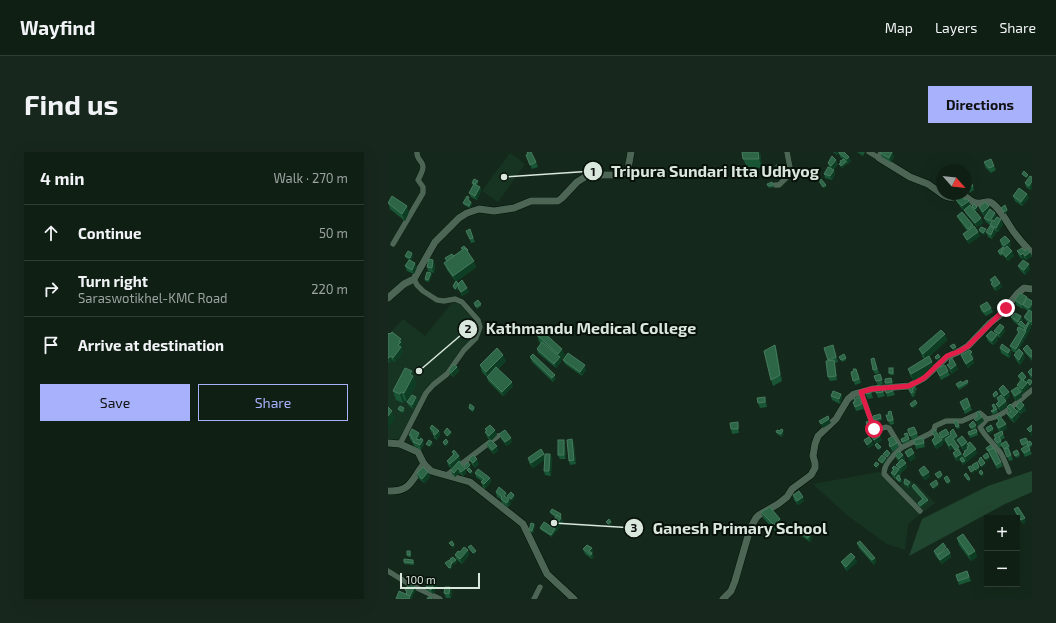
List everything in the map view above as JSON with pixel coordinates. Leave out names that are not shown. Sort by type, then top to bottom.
[{"type":"street","points":[[393,244],[423,193],[423,187],[418,180],[423,169],[423,164],[418,159],[417,152]]},
{"type":"street","points":[[388,298],[404,284],[414,279],[435,242],[455,222],[467,213],[479,209],[494,210],[514,208],[532,201],[558,201],[577,182],[585,177],[626,172],[628,169],[631,152]]},
{"type":"street","points":[[775,185],[779,185],[791,173],[787,152]]},
{"type":"street","points":[[869,152],[881,155],[910,177],[928,184],[936,190]]},
{"type":"street","points":[[970,200],[978,204],[990,202],[998,209],[1014,232],[1032,253]]},
{"type":"street","points":[[400,444],[426,393],[433,385],[447,374],[464,350],[476,338],[480,327],[478,320],[462,302],[455,299],[444,301],[437,300],[423,291],[414,279]]},
{"type":"street","points":[[723,599],[730,591],[735,580],[750,529],[756,518],[758,515],[778,504],[787,497],[792,490],[811,475],[816,463],[813,456],[814,444],[818,436],[836,419],[848,399],[854,394],[872,389],[909,386],[924,378],[947,356],[968,346],[999,316],[1024,288],[1032,289]]},
{"type":"street","points":[[1009,472],[1005,460],[984,435],[980,427],[987,419],[1010,408],[1032,390]]},
{"type":"street","points":[[861,392],[874,429],[889,428],[901,448]]},
{"type":"street","points":[[920,511],[884,474],[885,468],[890,459],[901,448],[931,433],[935,426],[946,421],[962,420],[980,413],[987,419]]},
{"type":"street","points":[[447,475],[498,436]]},
{"type":"street","points":[[388,443],[400,444],[418,452],[424,464],[431,471],[470,482],[523,524],[547,574],[574,599]]},
{"type":"street","points":[[388,491],[397,492],[407,488],[424,464]]},
{"type":"street","points":[[388,571],[409,584],[440,599]]},
{"type":"street","points":[[534,599],[540,587]]},
{"type":"shaded area","points":[[510,153],[525,164],[498,202],[482,191]]},
{"type":"shaded area","points":[[453,302],[461,304],[480,327],[476,338],[447,374],[433,385],[400,444],[388,443],[388,335],[403,319],[425,336]]},
{"type":"shaded area","points":[[1032,471],[1032,492],[1005,504],[909,556],[922,519],[988,486]]},
{"type":"shaded area","points":[[879,472],[900,486],[904,477],[917,484],[935,503],[908,524],[905,550],[887,544],[848,516],[813,484]]},
{"type":"building","points":[[527,152],[531,152],[536,162],[530,165],[526,155],[528,154]]},
{"type":"building","points":[[742,152],[758,152],[759,159],[743,159]]},
{"type":"building","points":[[839,152],[844,152],[849,157],[847,159]]},
{"type":"building","points":[[892,152],[889,158],[880,153]]},
{"type":"building","points":[[832,156],[836,160],[831,166],[828,163]]},
{"type":"building","points":[[844,159],[846,162],[841,166],[839,164],[841,163],[840,161]]},
{"type":"building","points":[[991,159],[994,166],[989,168],[984,162]]},
{"type":"building","points":[[776,165],[782,165],[783,168],[780,169],[781,171],[777,171]]},
{"type":"building","points":[[828,167],[834,170],[830,176],[824,174]]},
{"type":"building","points":[[1024,171],[1028,175],[1026,177],[1022,174]]},
{"type":"building","points":[[1030,176],[1032,177],[1032,181],[1029,186],[1025,183]]},
{"type":"building","points":[[474,179],[478,181],[475,184],[472,183]]},
{"type":"building","points":[[821,179],[826,185],[823,187],[819,181]]},
{"type":"building","points":[[772,182],[773,185],[768,186],[767,184]]},
{"type":"building","points":[[474,184],[480,187],[475,196],[469,193]]},
{"type":"building","points":[[1019,188],[1027,194],[1021,202],[1013,196]]},
{"type":"building","points":[[392,196],[407,206],[402,214],[388,203]]},
{"type":"building","points":[[467,196],[469,197],[468,200],[471,202],[469,206],[463,203]]},
{"type":"building","points":[[956,200],[969,201],[962,206]]},
{"type":"building","points":[[985,202],[989,206],[983,212],[979,207]]},
{"type":"building","points":[[974,204],[977,207],[975,209],[972,206]]},
{"type":"building","points":[[970,205],[981,218],[975,223],[964,210]]},
{"type":"building","points":[[1005,205],[1007,210],[1004,212],[1001,208]]},
{"type":"building","points":[[990,209],[995,213],[990,221],[984,218]]},
{"type":"building","points":[[962,212],[973,225],[968,229],[957,216]]},
{"type":"building","points":[[997,217],[1001,219],[996,228],[990,225],[992,220],[994,221]]},
{"type":"building","points":[[974,226],[978,232],[967,240],[963,234]]},
{"type":"building","points":[[990,226],[994,228],[991,235],[986,232]]},
{"type":"building","points":[[981,227],[986,229],[983,233],[979,230]]},
{"type":"building","points":[[470,229],[473,238],[470,239],[466,231]]},
{"type":"building","points":[[1005,236],[1010,241],[1004,246],[1000,240]]},
{"type":"building","points":[[464,246],[468,250],[467,251],[465,248],[463,250],[461,248]]},
{"type":"building","points":[[1007,246],[1012,251],[1006,257],[1001,251]]},
{"type":"building","points":[[1003,247],[1004,248],[1001,251],[1002,253],[1000,254],[998,251]]},
{"type":"building","points":[[465,248],[474,261],[453,276],[444,263]]},
{"type":"building","points":[[1022,248],[1025,251],[1028,249],[1030,252],[1025,256],[1023,253],[1021,255],[1017,251]]},
{"type":"building","points":[[408,251],[412,253],[410,258],[405,256]]},
{"type":"building","points":[[452,254],[454,256],[447,261],[445,258]]},
{"type":"building","points":[[429,259],[433,260],[432,268],[427,267]]},
{"type":"building","points":[[409,260],[415,263],[412,270],[405,266]]},
{"type":"building","points":[[1023,260],[1029,264],[1024,270],[1018,266]]},
{"type":"building","points":[[427,272],[431,273],[428,280],[425,279]]},
{"type":"building","points":[[995,276],[1000,283],[995,287],[991,284],[993,282],[990,280]]},
{"type":"building","points":[[462,280],[467,288],[461,292],[458,288],[458,284]]},
{"type":"building","points":[[456,281],[458,285],[455,289],[453,286]]},
{"type":"building","points":[[1020,293],[1027,297],[1022,305],[1015,300]]},
{"type":"building","points":[[1027,298],[1032,301],[1029,308],[1023,305]]},
{"type":"building","points":[[478,300],[481,304],[476,307],[474,303]]},
{"type":"building","points":[[987,302],[991,308],[984,312],[980,306]]},
{"type":"building","points":[[1029,310],[1032,312],[1031,322],[1024,317]]},
{"type":"building","points":[[1015,313],[1021,316],[1018,322],[1011,317]]},
{"type":"building","points":[[1021,321],[1026,326],[1028,322],[1029,323],[1025,331],[1025,328],[1018,324]]},
{"type":"building","points":[[1000,324],[1004,327],[999,334],[994,331]]},
{"type":"building","points":[[1018,327],[1026,331],[1016,349],[1010,346],[1019,332],[1017,330]]},
{"type":"building","points":[[541,330],[562,349],[558,354],[537,335]]},
{"type":"building","points":[[941,330],[945,334],[923,354],[919,349]]},
{"type":"building","points":[[991,331],[997,335],[992,341],[986,336]]},
{"type":"building","points":[[392,332],[401,339],[399,341],[401,342],[398,345],[401,347],[393,358],[390,356],[388,359],[388,334]]},
{"type":"building","points":[[542,342],[560,357],[554,364],[537,349]]},
{"type":"building","points":[[954,344],[956,347],[953,349],[950,346]]},
{"type":"building","points":[[1002,344],[1010,350],[1008,353],[1000,348]]},
{"type":"building","points":[[775,345],[780,375],[771,380],[764,351]]},
{"type":"building","points":[[833,345],[836,357],[828,360],[824,348]]},
{"type":"building","points":[[1027,345],[1032,351],[1031,357],[1023,349]]},
{"type":"building","points":[[497,348],[503,355],[486,372],[480,365]]},
{"type":"building","points":[[1019,349],[1023,353],[1019,360],[1014,355]]},
{"type":"building","points":[[970,350],[972,352],[970,354],[973,359],[966,364],[961,355]]},
{"type":"building","points":[[568,353],[585,365],[580,372],[563,360]]},
{"type":"building","points":[[533,354],[555,375],[552,378],[530,357]]},
{"type":"building","points":[[844,354],[846,358],[841,360],[839,357]]},
{"type":"building","points":[[938,354],[940,357],[936,359],[935,357]]},
{"type":"building","points":[[929,356],[932,362],[911,374],[908,369]]},
{"type":"building","points":[[874,358],[877,369],[873,370],[871,359]]},
{"type":"building","points":[[952,358],[956,365],[951,369],[947,365],[950,363],[949,361]]},
{"type":"building","points":[[834,360],[836,376],[828,377],[826,361]]},
{"type":"building","points":[[454,364],[457,367],[451,373],[449,370]]},
{"type":"building","points":[[945,365],[948,371],[940,376],[936,369]]},
{"type":"building","points":[[496,367],[512,382],[502,392],[487,377]]},
{"type":"building","points":[[405,368],[412,371],[410,374],[413,376],[404,393],[401,392],[400,394],[393,391]]},
{"type":"building","points":[[889,368],[893,368],[893,373],[889,373]]},
{"type":"building","points":[[1032,368],[1032,376],[1028,372]]},
{"type":"building","points":[[853,369],[856,369],[859,379],[853,381],[851,372],[854,371]]},
{"type":"building","points":[[1022,372],[1026,377],[1023,380],[1027,383],[1022,389],[1017,385],[1022,379],[1018,376]]},
{"type":"building","points":[[880,374],[882,380],[876,381],[874,376]]},
{"type":"building","points":[[891,378],[892,382],[885,383],[885,379]]},
{"type":"building","points":[[1029,379],[1032,381],[1030,385],[1027,382]]},
{"type":"building","points":[[967,380],[968,382],[958,387],[956,384],[961,381],[962,383]]},
{"type":"building","points":[[915,383],[916,385],[912,389],[913,392],[911,393],[907,386]]},
{"type":"building","points":[[879,385],[879,387],[882,386],[883,392],[876,393],[876,386]]},
{"type":"building","points":[[891,385],[893,391],[886,393],[884,387]]},
{"type":"building","points":[[1003,385],[1009,392],[1004,396],[999,389]]},
{"type":"building","points":[[1017,387],[1021,392],[1015,396],[1011,391]]},
{"type":"building","points":[[870,388],[871,393],[867,394],[863,389]]},
{"type":"building","points":[[833,391],[841,394],[839,399],[831,396]]},
{"type":"building","points":[[996,391],[998,394],[994,397],[993,394]]},
{"type":"building","points":[[412,395],[416,397],[412,405],[407,402]]},
{"type":"building","points":[[1001,395],[1006,401],[999,407],[996,404],[999,401],[997,398]]},
{"type":"building","points":[[860,396],[862,404],[855,407],[853,402],[855,402],[854,399]]},
{"type":"building","points":[[765,397],[765,402],[758,403],[757,398]]},
{"type":"building","points":[[967,398],[970,406],[964,410],[960,402]]},
{"type":"building","points":[[915,400],[917,403],[912,407],[910,404]]},
{"type":"building","points":[[1020,401],[1024,405],[1020,410],[1016,406]]},
{"type":"building","points":[[470,404],[474,407],[473,410],[469,408]]},
{"type":"building","points":[[994,404],[997,409],[992,412],[991,411],[994,409],[992,405]]},
{"type":"building","points":[[1010,404],[1018,412],[1012,418],[1007,414],[1011,411],[1007,407]]},
{"type":"building","points":[[400,406],[404,408],[402,411],[398,409]]},
{"type":"building","points":[[388,407],[392,411],[388,416]]},
{"type":"building","points":[[891,411],[893,420],[888,421],[886,415],[889,415],[888,412]]},
{"type":"building","points":[[978,411],[982,417],[976,421],[974,419],[978,416],[976,413]]},
{"type":"building","points":[[880,414],[881,418],[874,420],[873,416]]},
{"type":"building","points":[[999,415],[1006,424],[999,428],[996,424],[999,421],[997,417]]},
{"type":"building","points":[[828,416],[829,419],[821,424],[819,421]]},
{"type":"building","points":[[871,420],[872,424],[867,425],[866,422]]},
{"type":"building","points":[[957,420],[959,426],[956,427],[954,421]]},
{"type":"building","points":[[973,421],[976,425],[971,428],[969,425]]},
{"type":"building","points":[[738,422],[738,429],[731,429],[730,423]]},
{"type":"building","points":[[432,425],[439,431],[435,435],[430,428]]},
{"type":"building","points":[[490,425],[495,430],[489,436],[485,432],[487,431],[485,429]]},
{"type":"building","points":[[991,425],[993,429],[988,432],[986,428]]},
{"type":"building","points":[[1032,425],[1032,430],[1030,432],[1027,429]]},
{"type":"building","points":[[914,427],[917,433],[910,436],[908,429]]},
{"type":"building","points":[[447,428],[451,432],[447,436],[444,432]]},
{"type":"building","points":[[412,429],[419,433],[416,439],[420,440],[421,438],[423,440],[420,445],[413,442],[414,440],[411,438],[412,436],[409,435]]},
{"type":"building","points":[[781,429],[783,430],[781,434],[776,432],[777,430],[780,431]]},
{"type":"building","points":[[946,429],[949,434],[942,438],[939,433]]},
{"type":"building","points":[[953,429],[957,436],[953,439],[959,447],[955,450],[951,444],[949,446],[945,439],[951,435],[950,432]]},
{"type":"building","points":[[976,429],[977,432],[969,435],[968,432]]},
{"type":"building","points":[[505,430],[511,438],[505,442],[499,434]]},
{"type":"building","points":[[876,430],[880,436],[874,440],[870,434]]},
{"type":"building","points":[[935,430],[942,440],[935,445],[932,440],[935,437],[932,432]]},
{"type":"building","points":[[1002,431],[1003,434],[999,437],[1001,441],[997,443],[994,439],[996,438],[994,435]]},
{"type":"building","points":[[907,433],[909,439],[902,442],[901,439],[906,437],[904,434]]},
{"type":"building","points":[[893,436],[897,443],[890,447],[888,439]]},
{"type":"building","points":[[962,436],[967,442],[962,446],[957,440]]},
{"type":"building","points":[[869,437],[872,441],[867,445],[864,440]]},
{"type":"building","points":[[923,438],[924,443],[915,445],[914,440]]},
{"type":"building","points":[[1026,438],[1028,442],[1022,445],[1020,440]]},
{"type":"building","points":[[446,439],[448,442],[445,445],[443,442]]},
{"type":"building","points":[[572,439],[574,460],[569,461],[567,440]]},
{"type":"building","points":[[429,440],[432,442],[429,446],[426,444]]},
{"type":"building","points":[[491,440],[497,446],[492,450],[487,443]]},
{"type":"building","points":[[558,440],[564,440],[564,455],[558,455]]},
{"type":"building","points":[[1006,441],[1009,446],[1004,449],[1001,444]]},
{"type":"building","points":[[1030,441],[1032,444],[1028,446],[1027,443]]},
{"type":"building","points":[[970,442],[976,449],[965,457],[963,454],[965,452],[964,451],[968,449],[967,447],[969,446],[967,444]]},
{"type":"building","points":[[877,443],[881,447],[878,449],[875,445]]},
{"type":"building","points":[[991,445],[993,448],[988,451],[986,448]]},
{"type":"building","points":[[1028,445],[1030,450],[1024,453],[1021,449]]},
{"type":"building","points":[[911,448],[914,453],[908,457],[905,452]]},
{"type":"building","points":[[994,448],[1001,462],[996,465],[988,450]]},
{"type":"building","points":[[1008,448],[1011,455],[1007,457],[1004,449]]},
{"type":"building","points":[[541,449],[544,454],[531,463],[528,458]]},
{"type":"building","points":[[958,449],[961,454],[956,457],[953,453]]},
{"type":"building","points":[[454,450],[459,456],[450,464],[447,461],[454,454],[452,452]]},
{"type":"building","points":[[887,450],[890,453],[887,457],[883,454]]},
{"type":"building","points":[[1017,450],[1019,454],[1015,456],[1013,452]]},
{"type":"building","points":[[899,451],[903,455],[899,459],[895,454]]},
{"type":"building","points":[[987,453],[989,457],[985,459],[983,456]]},
{"type":"building","points":[[545,454],[550,454],[549,471],[544,471]]},
{"type":"building","points":[[473,455],[477,459],[473,463],[469,459]]},
{"type":"building","points":[[882,455],[886,458],[882,463],[878,460]]},
{"type":"building","points":[[962,457],[965,461],[962,462],[960,459]]},
{"type":"building","points":[[981,457],[985,463],[981,466],[978,461]]},
{"type":"building","points":[[902,459],[906,463],[900,468],[896,465]]},
{"type":"building","points":[[459,461],[465,469],[461,472],[458,468],[454,473],[451,470]]},
{"type":"building","points":[[468,462],[470,465],[466,469],[464,466]]},
{"type":"building","points":[[876,462],[879,464],[876,467],[874,465]]},
{"type":"building","points":[[977,462],[979,467],[975,470],[972,465]]},
{"type":"building","points":[[894,466],[899,469],[895,475],[891,473]]},
{"type":"building","points":[[924,466],[929,472],[923,476],[919,470]]},
{"type":"building","points":[[971,466],[974,470],[971,472],[968,467]]},
{"type":"building","points":[[423,467],[428,472],[422,479],[417,473]]},
{"type":"building","points":[[469,468],[472,471],[470,473],[467,470]]},
{"type":"building","points":[[478,469],[490,478],[484,484],[481,482],[484,479],[475,473]]},
{"type":"building","points":[[940,471],[942,475],[938,478],[935,474]]},
{"type":"building","points":[[966,473],[970,479],[968,480],[964,475]]},
{"type":"building","points":[[898,475],[901,479],[899,481],[896,478]]},
{"type":"building","points":[[947,476],[950,481],[947,483],[944,478]]},
{"type":"building","points":[[905,479],[910,482],[908,485],[904,483]]},
{"type":"building","points":[[936,480],[938,484],[933,488],[930,484]]},
{"type":"building","points":[[914,484],[928,500],[920,506],[918,503],[923,499],[912,486]]},
{"type":"building","points":[[499,487],[506,493],[504,496],[509,499],[507,503],[501,499],[502,497],[496,492]]},
{"type":"building","points":[[799,491],[803,497],[797,501],[793,495]]},
{"type":"building","points":[[511,492],[514,495],[511,499],[507,496]]},
{"type":"building","points":[[770,507],[780,519],[774,525],[761,512]]},
{"type":"building","points":[[1018,507],[1025,518],[1021,520],[1020,515],[1018,515],[1014,509]]},
{"type":"building","points":[[552,509],[561,514],[560,517],[550,512]]},
{"type":"building","points":[[557,515],[561,518],[555,527],[551,524]]},
{"type":"building","points":[[609,519],[611,522],[608,524],[606,522]]},
{"type":"building","points":[[544,522],[555,529],[551,535],[540,528]]},
{"type":"building","points":[[531,523],[534,524],[532,531],[529,530]]},
{"type":"building","points":[[797,524],[811,534],[808,538],[794,528]]},
{"type":"building","points":[[963,534],[975,551],[969,555],[957,538]]},
{"type":"building","points":[[452,541],[454,545],[452,546],[449,543]]},
{"type":"building","points":[[860,541],[875,558],[872,560],[857,543]]},
{"type":"building","points":[[943,543],[946,547],[937,555],[934,551]]},
{"type":"building","points":[[471,545],[476,551],[473,553],[468,547]]},
{"type":"building","points":[[587,545],[592,548],[589,551],[592,553],[591,555],[583,549]]},
{"type":"building","points":[[464,547],[468,550],[460,559],[455,555]]},
{"type":"building","points":[[947,548],[950,553],[940,560],[937,556]]},
{"type":"building","points":[[407,551],[410,551],[410,555],[407,555]]},
{"type":"building","points":[[851,553],[855,557],[846,567],[841,562]]},
{"type":"building","points":[[453,557],[456,560],[452,563],[450,559]]},
{"type":"building","points":[[404,559],[413,560],[413,563],[404,562]]},
{"type":"building","points":[[449,560],[452,564],[449,568],[445,563]]},
{"type":"building","points":[[967,571],[969,577],[958,581],[956,575]]},
{"type":"building","points":[[427,577],[435,582],[431,590],[426,587],[428,583],[425,581]]},
{"type":"building","points":[[409,583],[415,586],[410,596],[406,594],[407,591],[405,590]]},
{"type":"building","points":[[445,587],[450,587],[449,594],[444,593]]},
{"type":"building","points":[[399,591],[410,596],[409,599],[396,599]]},
{"type":"place","name":"Tripura Sundari Itta Udhyog","points":[[504,177]]},
{"type":"place","name":"Kathmandu Medical College","points":[[419,371]]},
{"type":"place","name":"Ganesh Primary School","points":[[554,523]]},
{"type":"route","points":[[874,429],[861,392],[872,389],[909,386],[924,378],[947,356],[968,346],[1006,308]]}]
